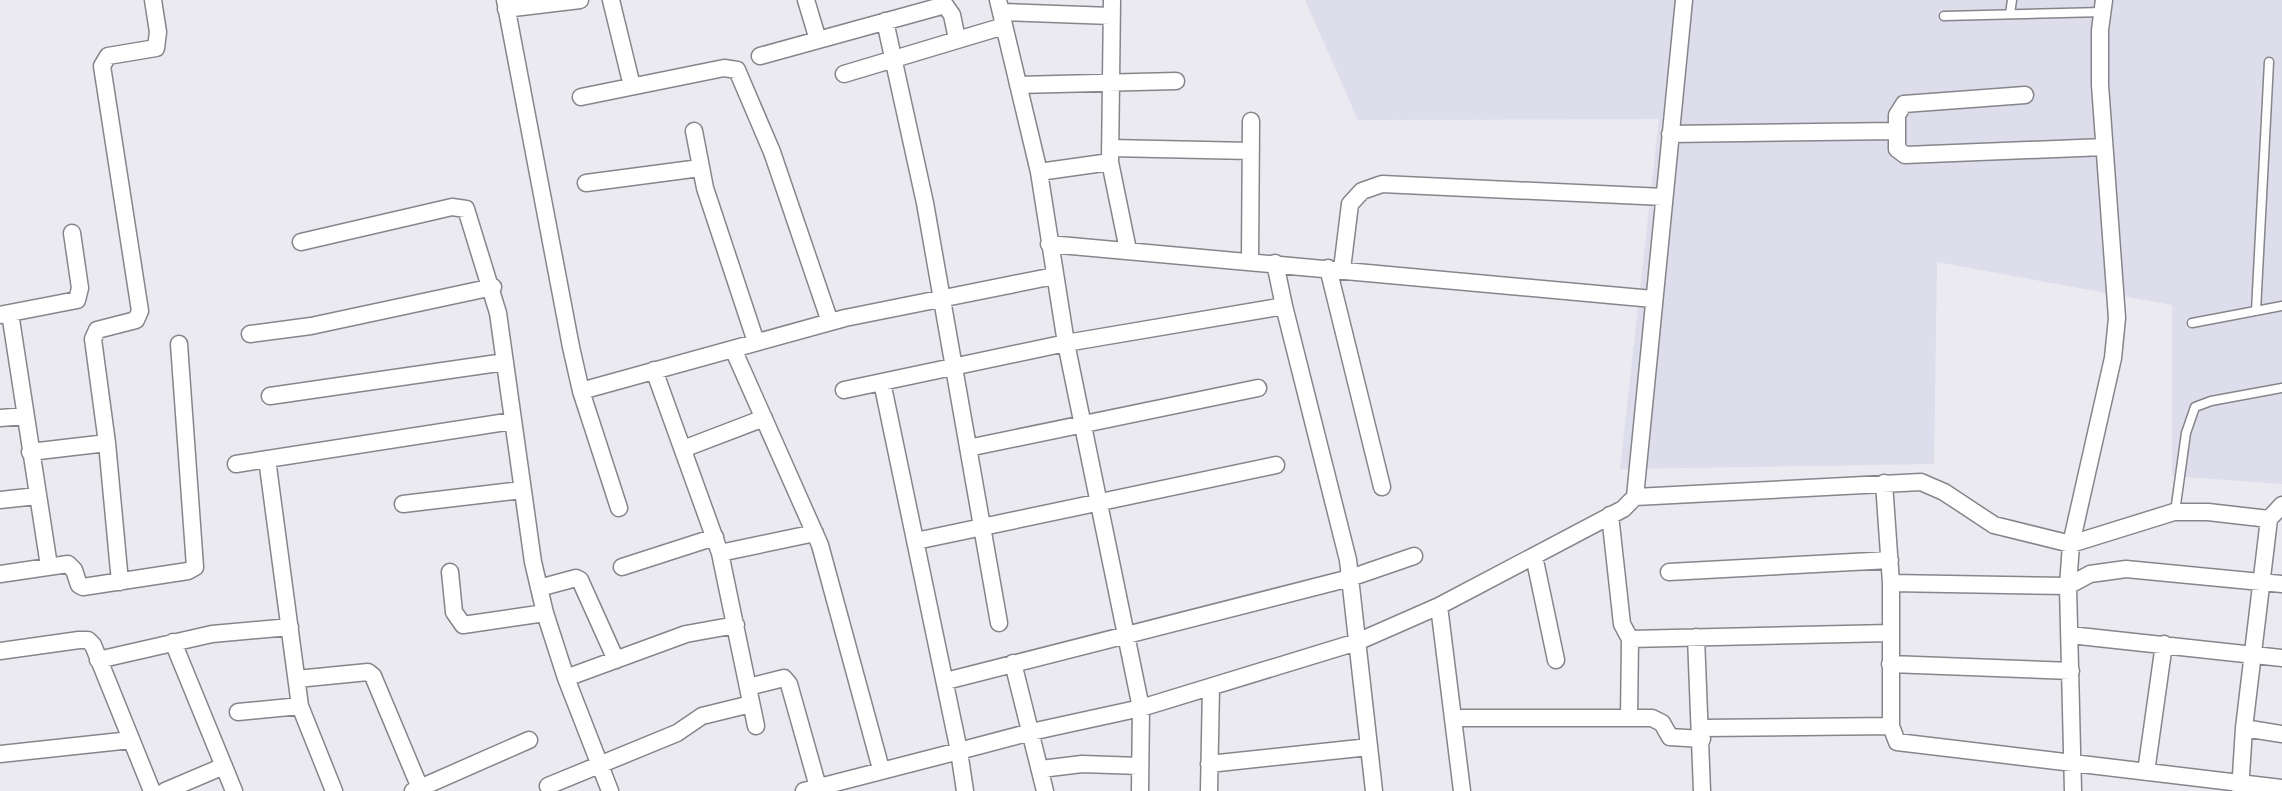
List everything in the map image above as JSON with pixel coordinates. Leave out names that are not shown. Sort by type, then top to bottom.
[{"type":"street","points":[[120,582],[94,333],[136,320],[140,310],[102,66],[108,55],[156,48],[158,32],[153,0]]},
{"type":"street","points":[[580,0],[505,4],[547,232],[581,391],[619,508]]},
{"type":"street","points":[[611,0],[632,86]]},
{"type":"street","points":[[806,0],[818,40]]},
{"type":"street","points":[[748,687],[784,678],[789,684],[811,789],[1031,732],[1141,708],[1357,642],[1439,606],[1629,505],[1635,497],[1684,0]]},
{"type":"street","points":[[760,56],[945,5],[952,15],[957,39]]},
{"type":"street","points":[[2073,791],[2067,586],[2071,544],[2116,339],[2099,54],[2103,6]]},
{"type":"street","points":[[845,74],[957,39],[1001,13],[1111,8],[1110,155],[1128,250]]},
{"type":"street","points":[[1001,13],[1039,172],[1066,343],[1141,708],[1140,791]]},
{"type":"street","points":[[885,21],[942,298],[999,622]]},
{"type":"street","points":[[581,97],[724,68],[737,70],[772,152],[830,322]]},
{"type":"street","points":[[1018,85],[1176,81]]},
{"type":"street","points":[[2025,94],[1904,104],[1899,108],[1895,131],[1897,149],[1905,155],[2104,147]]},
{"type":"street","points":[[1250,260],[1251,121]]},
{"type":"street","points":[[694,131],[700,168],[756,342]]},
{"type":"street","points":[[1670,134],[1895,131]]},
{"type":"street","points":[[1039,172],[1110,155],[1251,151]]},
{"type":"street","points":[[586,183],[700,168]]},
{"type":"street","points":[[1382,487],[1335,268],[1350,204],[1371,186],[1382,184],[1664,197]]},
{"type":"street","points":[[302,242],[460,206],[470,216],[492,286],[522,490],[545,613],[566,678],[610,791]]},
{"type":"street","points":[[49,566],[5,314],[77,300],[80,288],[72,233]]},
{"type":"street","points":[[1049,244],[1275,262],[1653,299]]},
{"type":"street","points":[[1275,262],[1350,578],[1374,791]]},
{"type":"street","points":[[581,391],[830,322],[1054,276]]},
{"type":"street","points":[[250,334],[312,326],[492,286]]},
{"type":"street","points":[[844,390],[1066,343],[1284,306]]},
{"type":"street","points":[[0,574],[49,566],[72,566],[79,586],[83,587],[188,571],[195,567],[179,344]]},
{"type":"street","points":[[733,349],[815,533],[830,575],[881,769]]},
{"type":"street","points":[[270,396],[505,362]]},
{"type":"street","points":[[654,370],[720,553],[756,726]]},
{"type":"street","points":[[882,382],[946,681],[965,791]]},
{"type":"street","points":[[968,448],[1258,388]]},
{"type":"street","points":[[0,418],[24,416]]},
{"type":"street","points":[[683,449],[764,418]]},
{"type":"street","points":[[236,464],[513,421]]},
{"type":"street","points":[[30,452],[107,443]]},
{"type":"street","points":[[267,459],[300,706],[334,791]]},
{"type":"street","points":[[916,541],[1276,465]]},
{"type":"street","points":[[1635,497],[1921,482],[1933,485],[1994,525],[2071,544],[2174,512],[2208,512],[2269,519]]},
{"type":"street","points":[[1884,483],[1891,583],[1893,737],[1904,744],[2074,762],[2240,787],[2282,788]]},
{"type":"street","points":[[403,504],[522,490]]},
{"type":"street","points":[[0,500],[37,496]]},
{"type":"street","points":[[2240,787],[2244,728],[2269,519],[2282,505]]},
{"type":"street","points":[[1610,515],[1622,624],[1630,639],[1629,718]]},
{"type":"street","points":[[720,553],[815,533]]},
{"type":"street","points":[[622,567],[715,537]]},
{"type":"street","points":[[1534,555],[1556,660]]},
{"type":"street","points":[[946,681],[1126,638],[1350,578],[1414,556]]},
{"type":"street","points":[[1669,572],[1889,560]]},
{"type":"street","points":[[1891,583],[2067,586],[2090,574],[2126,569],[2282,584]]},
{"type":"street","points":[[450,572],[454,612],[463,625],[545,613]]},
{"type":"street","points":[[539,588],[576,578],[580,580],[616,660]]},
{"type":"street","points":[[1439,606],[1462,791]]},
{"type":"street","points":[[566,678],[686,634],[736,625]]},
{"type":"street","points":[[98,660],[212,634],[290,627]]},
{"type":"street","points":[[1630,639],[1891,633]]},
{"type":"street","points":[[2070,635],[2282,657]]},
{"type":"street","points":[[1696,637],[1702,734],[1702,791]]},
{"type":"street","points":[[0,651],[88,640],[93,645],[152,791]]},
{"type":"street","points":[[173,642],[234,791]]},
{"type":"street","points":[[2158,791],[2152,773],[2164,644]]},
{"type":"street","points":[[1013,663],[1045,791]]},
{"type":"street","points":[[1890,664],[2071,671]]},
{"type":"street","points":[[297,679],[368,672],[373,676],[417,789],[529,740]]},
{"type":"street","points":[[1209,791],[1211,687]]},
{"type":"street","points":[[548,786],[677,733],[702,716],[751,704]]},
{"type":"street","points":[[238,712],[300,706]]},
{"type":"street","points":[[1453,718],[1659,720],[1670,737],[1891,726]]},
{"type":"street","points":[[2244,728],[2282,734]]},
{"type":"street","points":[[0,754],[131,740]]},
{"type":"street","points":[[1209,764],[1369,747]]},
{"type":"street","points":[[1041,769],[1082,764],[1140,766]]},
{"type":"street","points":[[165,791],[224,766]]},
{"type":"lane","points":[[2010,14],[2012,0]]},
{"type":"lane","points":[[1944,16],[2010,14],[2103,6]]},
{"type":"lane","points":[[2256,311],[2269,62]]},
{"type":"lane","points":[[2192,323],[2282,306]]},
{"type":"lane","points":[[2174,512],[2186,433],[2195,407],[2211,401],[2282,388]]},
{"type":"shaded area","points":[[1305,0],[2282,0],[2282,484],[2172,476],[2172,305],[1937,262],[1934,464],[1620,469],[1659,119],[1358,120]]}]
